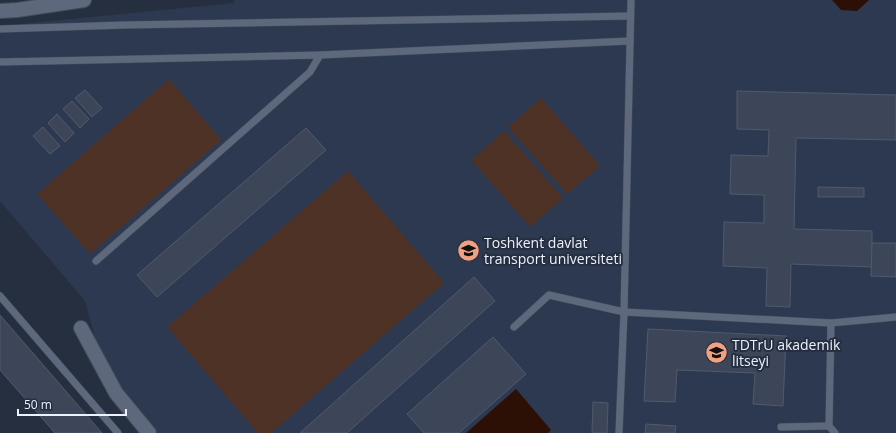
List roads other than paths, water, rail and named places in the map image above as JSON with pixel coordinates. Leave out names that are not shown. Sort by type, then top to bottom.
[{"type":"street","points":[[0,11],[17,5],[84,0]]},
{"type":"street","points":[[81,328],[116,393],[149,433]]},
{"type":"lane","points":[[619,433],[624,312],[631,0]]},
{"type":"lane","points":[[0,29],[133,25],[630,16]]},
{"type":"lane","points":[[0,62],[320,55],[630,41]]},
{"type":"lane","points":[[96,261],[310,72],[320,55]]},
{"type":"lane","points":[[514,326],[549,295],[624,312],[832,322],[896,317]]},
{"type":"lane","points":[[0,296],[118,433]]},
{"type":"lane","points":[[832,322],[830,426],[834,433]]},
{"type":"lane","points":[[781,427],[830,426]]},
{"type":"place","name":"Toshkent davlat transport universiteti","points":[[469,251]]},
{"type":"place","name":"TDTrU akademik litseyi","points":[[716,353]]}]
